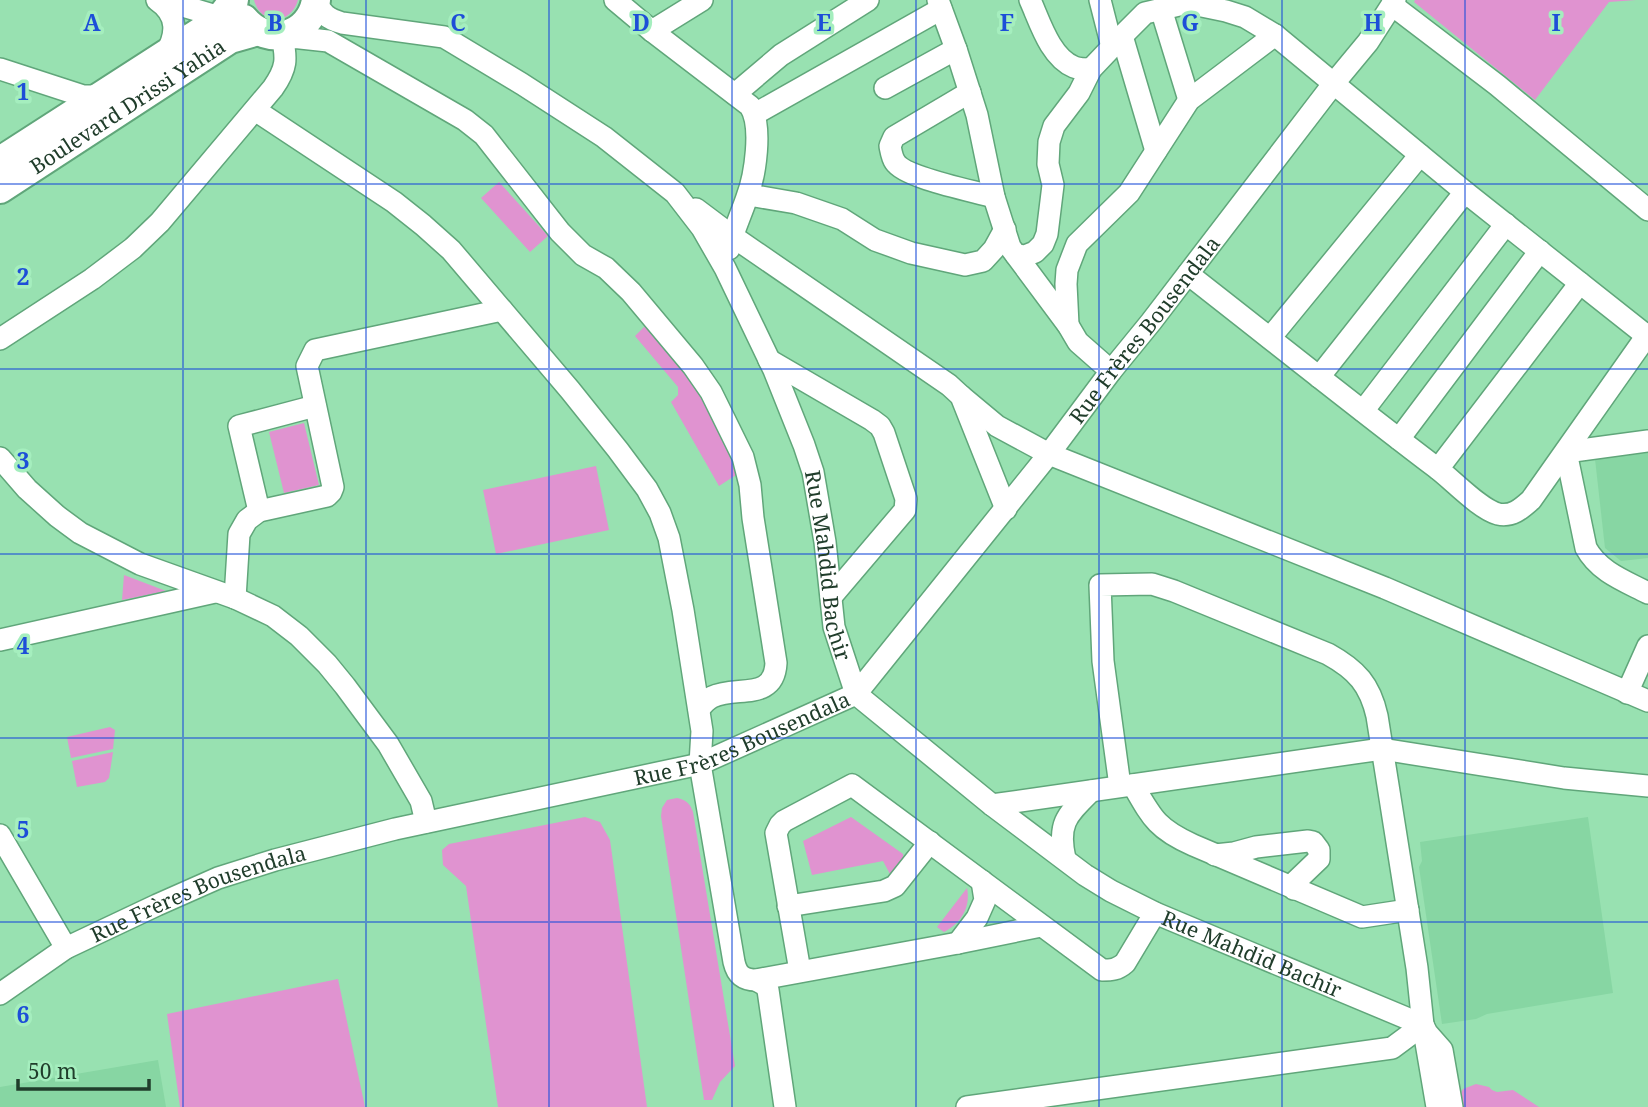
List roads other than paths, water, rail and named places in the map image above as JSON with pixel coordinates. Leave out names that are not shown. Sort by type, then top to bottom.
[{"type":"main road","name":"Boulevard Drissi Yahia","points":[[0,189],[230,39],[263,31],[290,33],[311,16],[316,0]]},
{"type":"main road","name":"Boulevard Drissi Yahia","points":[[0,161],[165,55],[229,4]]},
{"type":"main road","points":[[229,4],[263,31]]},
{"type":"street","points":[[160,0],[193,9],[229,4]]},
{"type":"street","points":[[160,0],[170,14],[174,27],[172,44],[165,55]]},
{"type":"street","name":"Rue Mahdid Bachir","points":[[316,0],[323,14],[342,23],[444,37],[604,137],[675,192],[702,228],[725,268],[786,399],[813,472],[825,542],[834,627],[856,694],[1085,876],[1155,913],[1423,1025]]},
{"type":"street","points":[[615,0],[750,106],[755,114],[756,147],[749,195],[732,236],[725,268]]},
{"type":"street","points":[[652,31],[702,0]]},
{"type":"street","points":[[735,94],[781,55],[868,0]]},
{"type":"street","points":[[1030,0],[1058,54],[1076,68],[1091,69]]},
{"type":"street","points":[[1100,0],[1157,151]]},
{"type":"street","points":[[1394,2],[1648,210]]},
{"type":"street","name":"Rue Frères Bousendala","points":[[0,994],[66,948],[218,878],[300,853],[426,822],[699,764],[856,694],[1049,454],[1368,42],[1394,2]]},
{"type":"street","points":[[755,114],[939,4],[970,92],[994,197],[1010,247],[1078,342],[1111,371]]},
{"type":"street","points":[[1016,255],[1026,256],[1043,244],[1047,234],[1053,185],[1048,164],[1049,142],[1054,126],[1079,93],[1091,69],[1116,39],[1149,8],[1225,5],[1275,34],[1465,192],[1648,335],[1531,500],[1512,515],[1497,514],[1482,506],[1188,274]]},
{"type":"street","points":[[1149,8],[1189,100]]},
{"type":"street","points":[[0,339],[92,279],[133,248],[160,222],[273,88],[284,69],[286,53],[263,31]]},
{"type":"street","points":[[263,31],[328,41],[465,120],[484,135],[560,232],[583,255],[606,268],[631,292],[693,366],[711,392],[743,457],[750,485],[776,663],[770,682],[764,686],[754,690],[714,695],[699,709]]},
{"type":"street","points":[[1068,325],[1067,270],[1077,244],[1129,192],[1189,100],[1275,34]]},
{"type":"street","points":[[885,89],[956,49]]},
{"type":"street","points":[[0,69],[83,96],[93,96],[110,90]]},
{"type":"street","points":[[50,86],[60,98],[62,112],[54,125]]},
{"type":"street","points":[[970,92],[894,137],[890,146],[895,163],[916,176],[994,197]]},
{"type":"street","points":[[255,110],[384,196],[451,250],[570,390],[647,489],[669,538],[683,610],[702,731],[699,764],[736,968],[740,975],[747,980],[756,980],[1041,926]]},
{"type":"street","points":[[1270,338],[1420,155]]},
{"type":"street","points":[[675,192],[732,236],[949,385],[997,426],[1049,454],[1385,588],[1648,701]]},
{"type":"street","points":[[1319,377],[1465,192]]},
{"type":"street","points":[[749,195],[796,203],[842,219],[875,240],[911,253],[965,265],[983,261],[994,249],[1004,229]]},
{"type":"street","points":[[1363,411],[1506,225]]},
{"type":"street","points":[[1398,439],[1540,251]]},
{"type":"street","points":[[1438,469],[1580,283]]},
{"type":"street","points":[[225,595],[239,534],[247,520],[259,511],[327,496],[333,487],[306,366],[315,350],[502,310]]},
{"type":"street","points":[[769,360],[880,426],[906,499],[905,510],[831,597]]},
{"type":"street","points":[[961,396],[1006,509]]},
{"type":"street","points":[[259,511],[239,426],[315,406]]},
{"type":"street","points":[[1566,452],[1648,441]]},
{"type":"street","points":[[1566,452],[1586,548],[1593,560],[1605,570],[1648,593]]},
{"type":"street","points":[[0,458],[27,489],[80,533],[140,564],[273,616],[299,636],[327,664],[388,744],[421,801],[426,822]]},
{"type":"street","points":[[1408,910],[1362,917],[1215,855],[1176,837],[1160,826],[1127,785],[1103,661],[1100,585],[1152,584],[1174,591],[1328,654],[1344,663],[1367,687],[1373,701],[1382,749],[1408,910],[1421,996],[1423,1025],[1437,1107]]},
{"type":"street","points":[[0,640],[225,595]]},
{"type":"street","points":[[1627,693],[1648,646]]},
{"type":"street","points":[[992,804],[1382,749],[1564,778],[1648,786]]},
{"type":"street","points":[[800,971],[776,833],[784,821],[852,785],[1101,970],[1119,968],[1125,963],[1155,913]]},
{"type":"street","points":[[1065,859],[1061,833],[1064,824],[1071,812],[1091,791]]},
{"type":"street","points":[[0,835],[66,948]]},
{"type":"street","points":[[788,906],[884,891],[895,886],[930,842]]},
{"type":"street","points":[[1215,855],[1256,847],[1313,842],[1319,850],[1319,859],[1296,881],[1294,889]]},
{"type":"street","points":[[1253,872],[1249,860],[1256,847]]},
{"type":"street","points":[[958,943],[977,918],[985,900],[982,881]]},
{"type":"street","points":[[756,980],[768,990],[785,1107]]},
{"type":"street","points":[[1423,1025],[1442,1050],[1452,1107]]},
{"type":"street","points":[[967,1107],[1392,1048],[1423,1025]]}]
